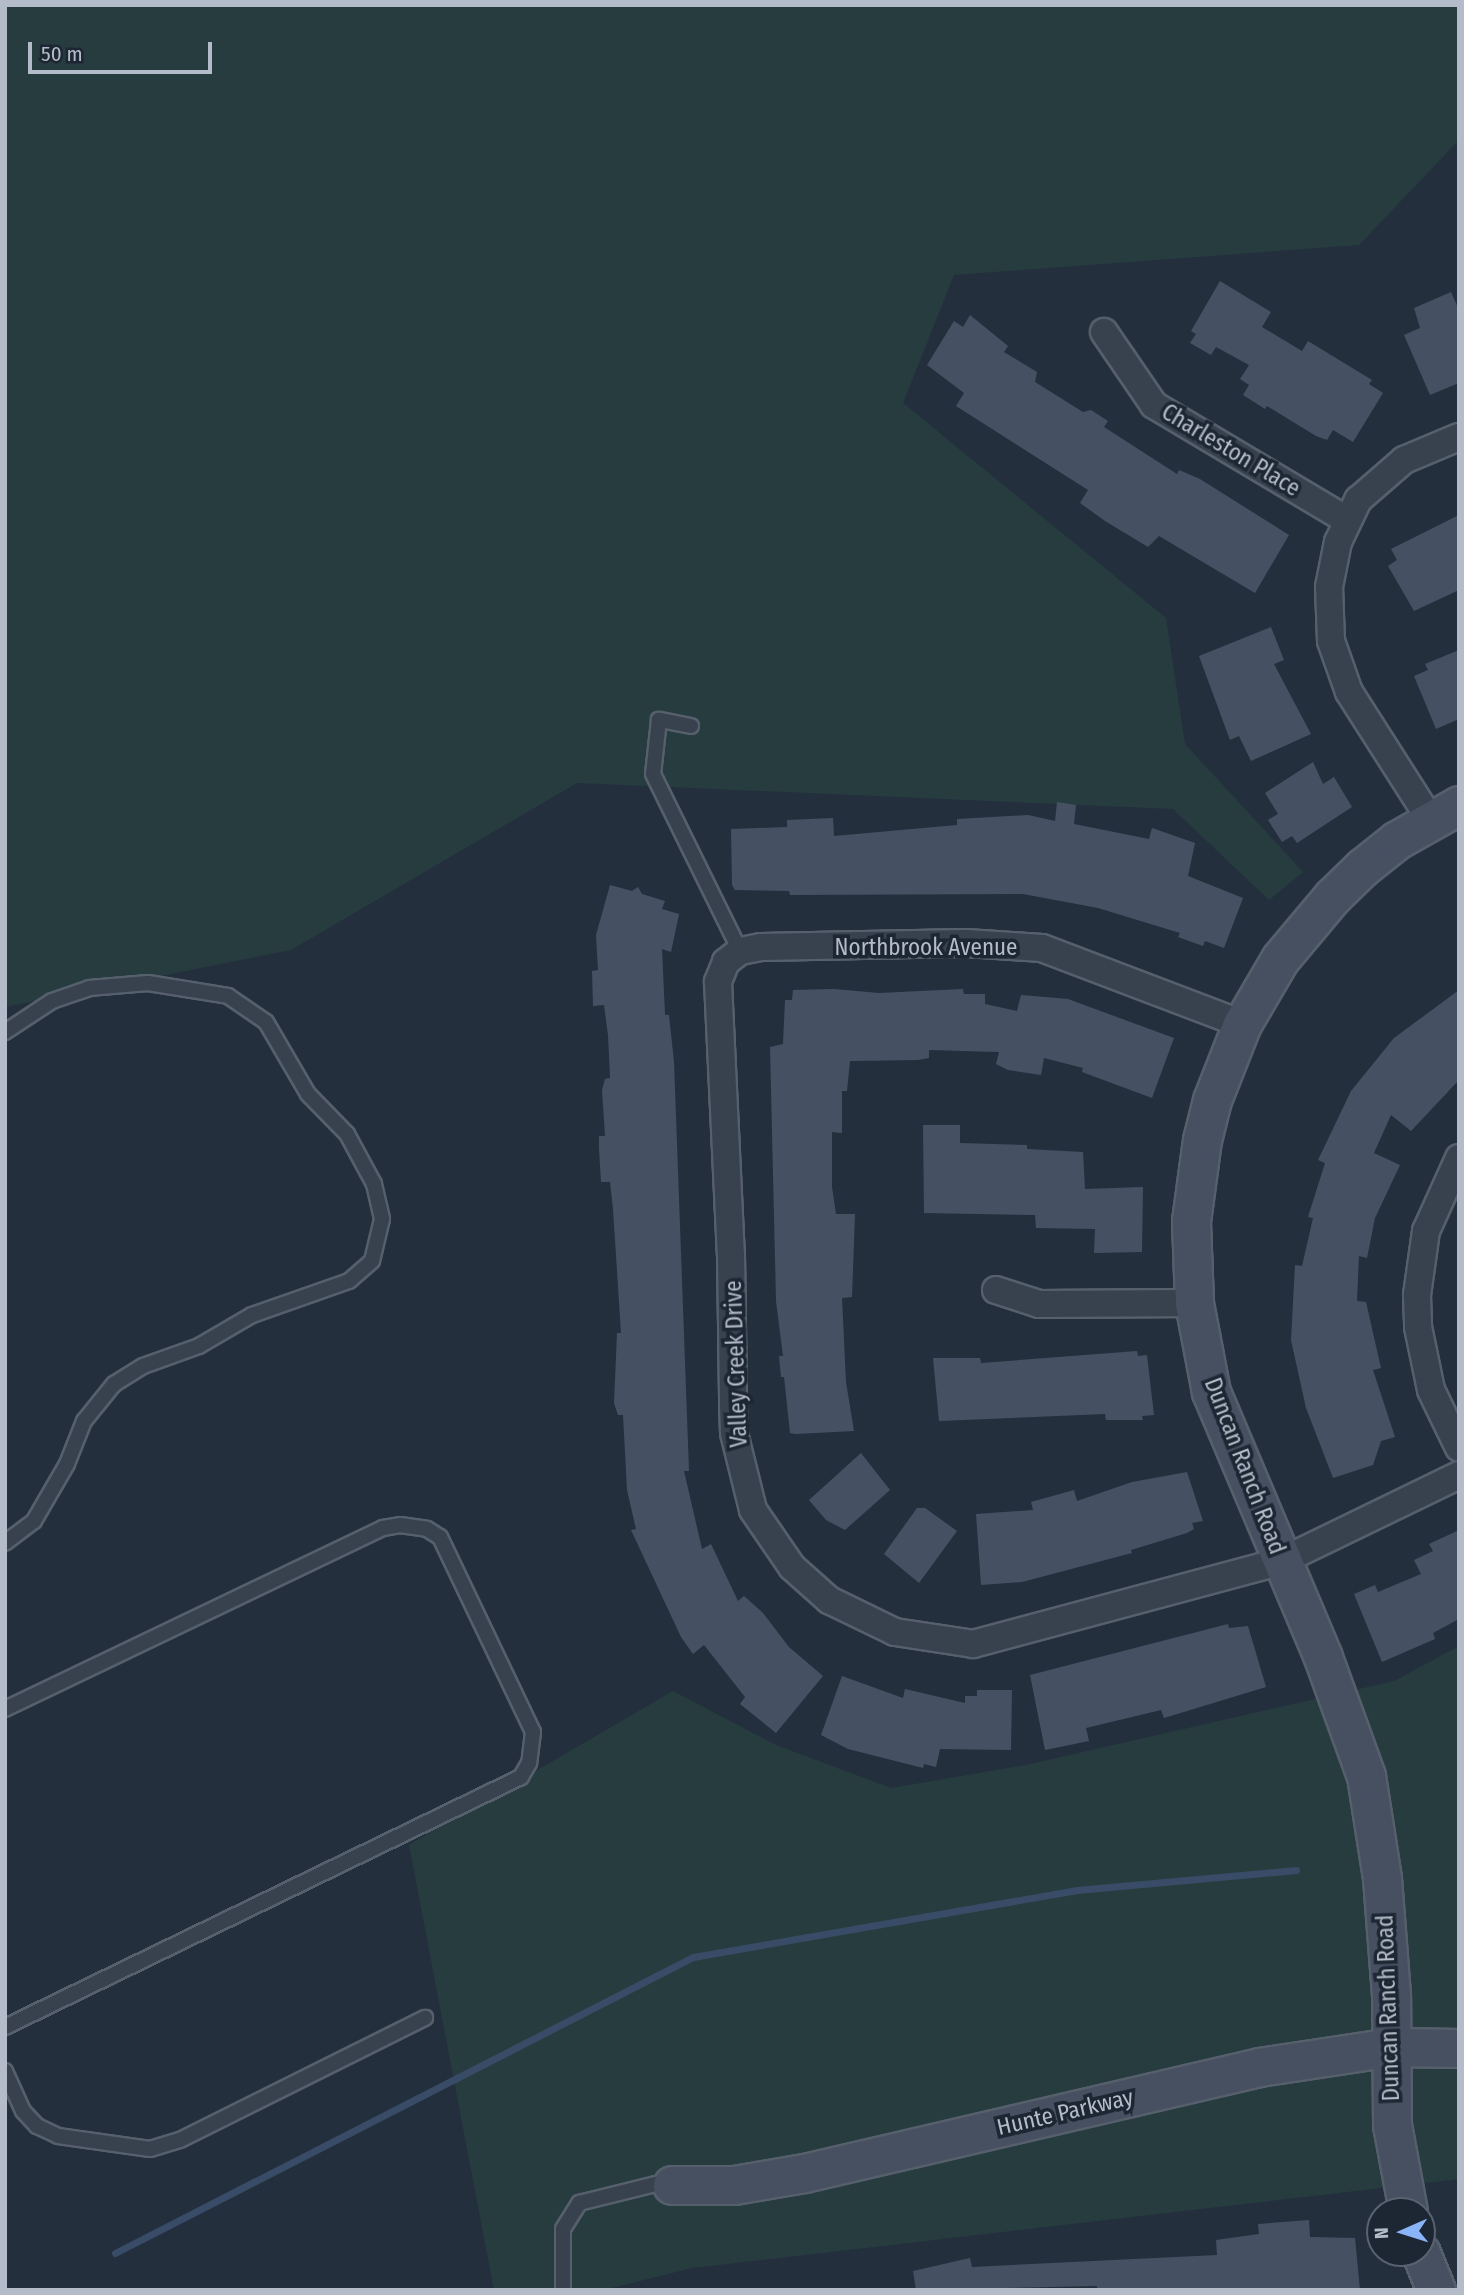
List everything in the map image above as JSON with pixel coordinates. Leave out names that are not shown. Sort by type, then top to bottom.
[{"type":"street","name":"Charleston Place","points":[[1104,332],[1154,405],[1347,520]]},
{"type":"street","points":[[1444,812],[1349,692],[1338,667],[1328,614],[1329,587],[1347,520],[1358,500],[1404,460],[1459,437]]},
{"type":"street","name":"Duncan Ranch Road","points":[[1405,2197],[1392,2125],[1391,2047],[1382,1878],[1366,1776],[1282,1561],[1211,1392],[1194,1303],[1191,1221],[1202,1140],[1242,1024],[1280,959],[1332,897],[1397,840],[1444,812]]},
{"type":"street","name":"Northbrook Avenue","points":[[733,957],[966,943],[1042,948],[1242,1024]]},
{"type":"street","name":"Valley Creek Drive","points":[[733,957],[718,982],[723,1034],[734,1433],[753,1510],[792,1567],[829,1600],[870,1622],[927,1639],[973,1644],[1282,1561],[1459,1475]]},
{"type":"street","points":[[1459,1158],[1426,1231],[1417,1295],[1418,1327],[1431,1390],[1459,1448]]},
{"type":"street","points":[[996,1290],[1040,1304],[1194,1303]]},
{"type":"street","name":"Hunte Parkway","points":[[672,2185],[734,2185],[804,2173],[1259,2067],[1391,2047],[1459,2048]]},
{"type":"street","points":[[1427,2267],[1436,2290]]},
{"type":"lane","points":[[691,726],[659,720],[651,761],[655,781],[733,957]]},
{"type":"lane","points":[[5,1032],[52,1001],[89,988],[148,983],[228,996],[266,1022],[308,1094],[347,1134],[374,1184],[383,1219],[372,1261],[349,1281],[251,1315],[199,1346],[143,1366],[114,1384],[84,1421],[67,1464],[34,1521],[5,1543]]},
{"type":"lane","points":[[5,1709],[383,1528],[400,1525],[427,1529],[440,1537],[533,1732],[529,1763],[521,1777],[5,2027]]},
{"type":"lane","points":[[5,2071],[23,2111],[37,2126],[58,2136],[150,2149],[180,2140],[425,2018]]},
{"type":"lane","points":[[563,2290],[563,2229],[579,2203],[656,2184],[672,2185]]},
{"type":"green space","points":[[5,5],[1459,5],[1459,140],[1359,245],[954,275],[903,403],[1166,618],[1185,744],[1303,872],[1269,900],[1173,809],[577,783],[291,950],[5,1007]]},
{"type":"green space","points":[[1459,1646],[1459,2179],[692,2268],[604,2290],[494,2290],[409,1845],[673,1691],[776,1745],[891,1788],[1026,1765],[1394,1681]]},
{"type":"building","points":[[1220,281],[1271,312],[1262,327],[1302,351],[1308,341],[1372,380],[1369,384],[1383,393],[1353,442],[1333,430],[1327,440],[1316,436],[1267,406],[1265,409],[1243,395],[1249,385],[1240,379],[1249,365],[1216,347],[1211,355],[1190,343],[1196,334],[1191,331]]},
{"type":"building","points":[[1451,292],[1459,310],[1459,383],[1430,395],[1404,335],[1420,328],[1414,308]]},
{"type":"building","points":[[970,315],[1008,346],[1004,352],[1037,372],[1035,382],[1083,412],[1091,410],[1108,421],[1104,427],[1177,474],[1179,470],[1200,479],[1289,535],[1255,593],[1159,536],[1148,547],[1105,521],[1080,503],[1088,490],[956,406],[964,393],[927,365],[954,321],[963,327]]},
{"type":"building","points":[[1459,515],[1459,590],[1414,611],[1388,566],[1397,560],[1391,549]]},
{"type":"building","points":[[1271,627],[1284,660],[1274,664],[1311,734],[1251,761],[1239,736],[1230,740],[1199,656]]},
{"type":"building","points":[[1459,650],[1459,719],[1436,729],[1414,676],[1428,670],[1425,664]]},
{"type":"building","points":[[1313,762],[1323,784],[1334,777],[1352,807],[1297,843],[1292,836],[1282,842],[1268,820],[1278,814],[1265,793]]},
{"type":"building","points":[[1057,802],[1076,805],[1074,824],[1149,839],[1152,828],[1195,843],[1188,876],[1243,898],[1224,948],[1205,941],[1203,946],[1178,937],[1180,933],[1098,908],[1023,894],[790,895],[789,891],[735,890],[732,885],[731,829],[787,827],[787,820],[833,818],[834,836],[957,825],[957,819],[1028,815],[1055,821]]},
{"type":"building","points":[[610,885],[632,891],[638,887],[642,894],[665,901],[662,909],[679,914],[671,952],[662,949],[665,1015],[669,1015],[674,1062],[689,1471],[684,1471],[702,1549],[711,1544],[738,1601],[744,1596],[763,1613],[789,1647],[823,1676],[776,1733],[740,1704],[745,1697],[704,1645],[693,1654],[681,1637],[631,1530],[636,1529],[627,1490],[623,1415],[618,1415],[614,1403],[617,1333],[621,1333],[613,1209],[610,1182],[601,1182],[599,1149],[599,1136],[605,1136],[602,1090],[605,1079],[610,1078],[608,1035],[604,1005],[593,1006],[592,971],[598,970],[596,935]]},
{"type":"building","points":[[834,989],[879,993],[963,989],[964,994],[985,994],[985,1004],[1017,1011],[1021,995],[1068,999],[1174,1038],[1152,1098],[1082,1072],[1083,1068],[1044,1058],[1041,1075],[1008,1070],[996,1064],[999,1052],[929,1050],[929,1058],[918,1060],[850,1061],[847,1091],[842,1091],[842,1133],[832,1132],[832,1187],[836,1214],[855,1214],[852,1297],[842,1298],[846,1382],[854,1431],[796,1434],[790,1433],[779,1356],[783,1356],[776,1301],[770,1047],[783,1044],[785,1000],[792,1000],[793,990]]},
{"type":"building","points":[[1459,990],[1459,1080],[1411,1131],[1391,1115],[1374,1153],[1400,1165],[1375,1218],[1367,1258],[1359,1256],[1357,1301],[1366,1302],[1381,1368],[1373,1370],[1395,1437],[1381,1441],[1373,1465],[1333,1478],[1306,1408],[1291,1340],[1295,1265],[1302,1266],[1313,1218],[1308,1217],[1325,1163],[1318,1160],[1351,1091],[1394,1038]]},
{"type":"building","points":[[923,1125],[960,1125],[960,1143],[1027,1145],[1027,1149],[1083,1152],[1085,1189],[1143,1187],[1142,1252],[1094,1253],[1095,1229],[1036,1228],[1035,1215],[924,1213]]},
{"type":"building","points":[[1137,1351],[1138,1356],[1147,1355],[1154,1415],[1142,1416],[1143,1420],[1106,1420],[1105,1414],[939,1421],[933,1358],[980,1358],[981,1363]]},
{"type":"building","points":[[861,1453],[890,1490],[845,1530],[826,1520],[809,1500]]},
{"type":"building","points":[[1187,1472],[1203,1521],[1192,1523],[1194,1529],[1187,1533],[1131,1550],[1132,1553],[1022,1582],[981,1585],[976,1514],[1033,1510],[1031,1502],[1074,1490],[1077,1501],[1132,1482]]},
{"type":"building","points":[[917,1508],[925,1508],[957,1531],[919,1583],[884,1554]]},
{"type":"building","points":[[1459,1530],[1459,1619],[1433,1633],[1435,1639],[1382,1662],[1354,1594],[1375,1585],[1378,1592],[1421,1574],[1414,1560],[1433,1551],[1429,1544]]},
{"type":"building","points":[[1228,1624],[1229,1628],[1248,1626],[1266,1687],[1164,1718],[1161,1710],[1086,1728],[1089,1741],[1045,1750],[1030,1675]]},
{"type":"building","points":[[842,1676],[903,1698],[905,1689],[965,1703],[965,1696],[977,1696],[977,1690],[1012,1690],[1011,1750],[940,1749],[936,1767],[924,1764],[923,1768],[848,1749],[821,1735]]},
{"type":"building","points":[[1309,2220],[1310,2237],[1355,2238],[1360,2290],[1097,2290],[1097,2286],[916,2290],[913,2271],[970,2258],[972,2267],[1217,2255],[1216,2240],[1259,2234],[1258,2224]]},
{"type":"waterway","points":[[115,2253],[693,1957],[1077,1890],[1296,1870]]}]
